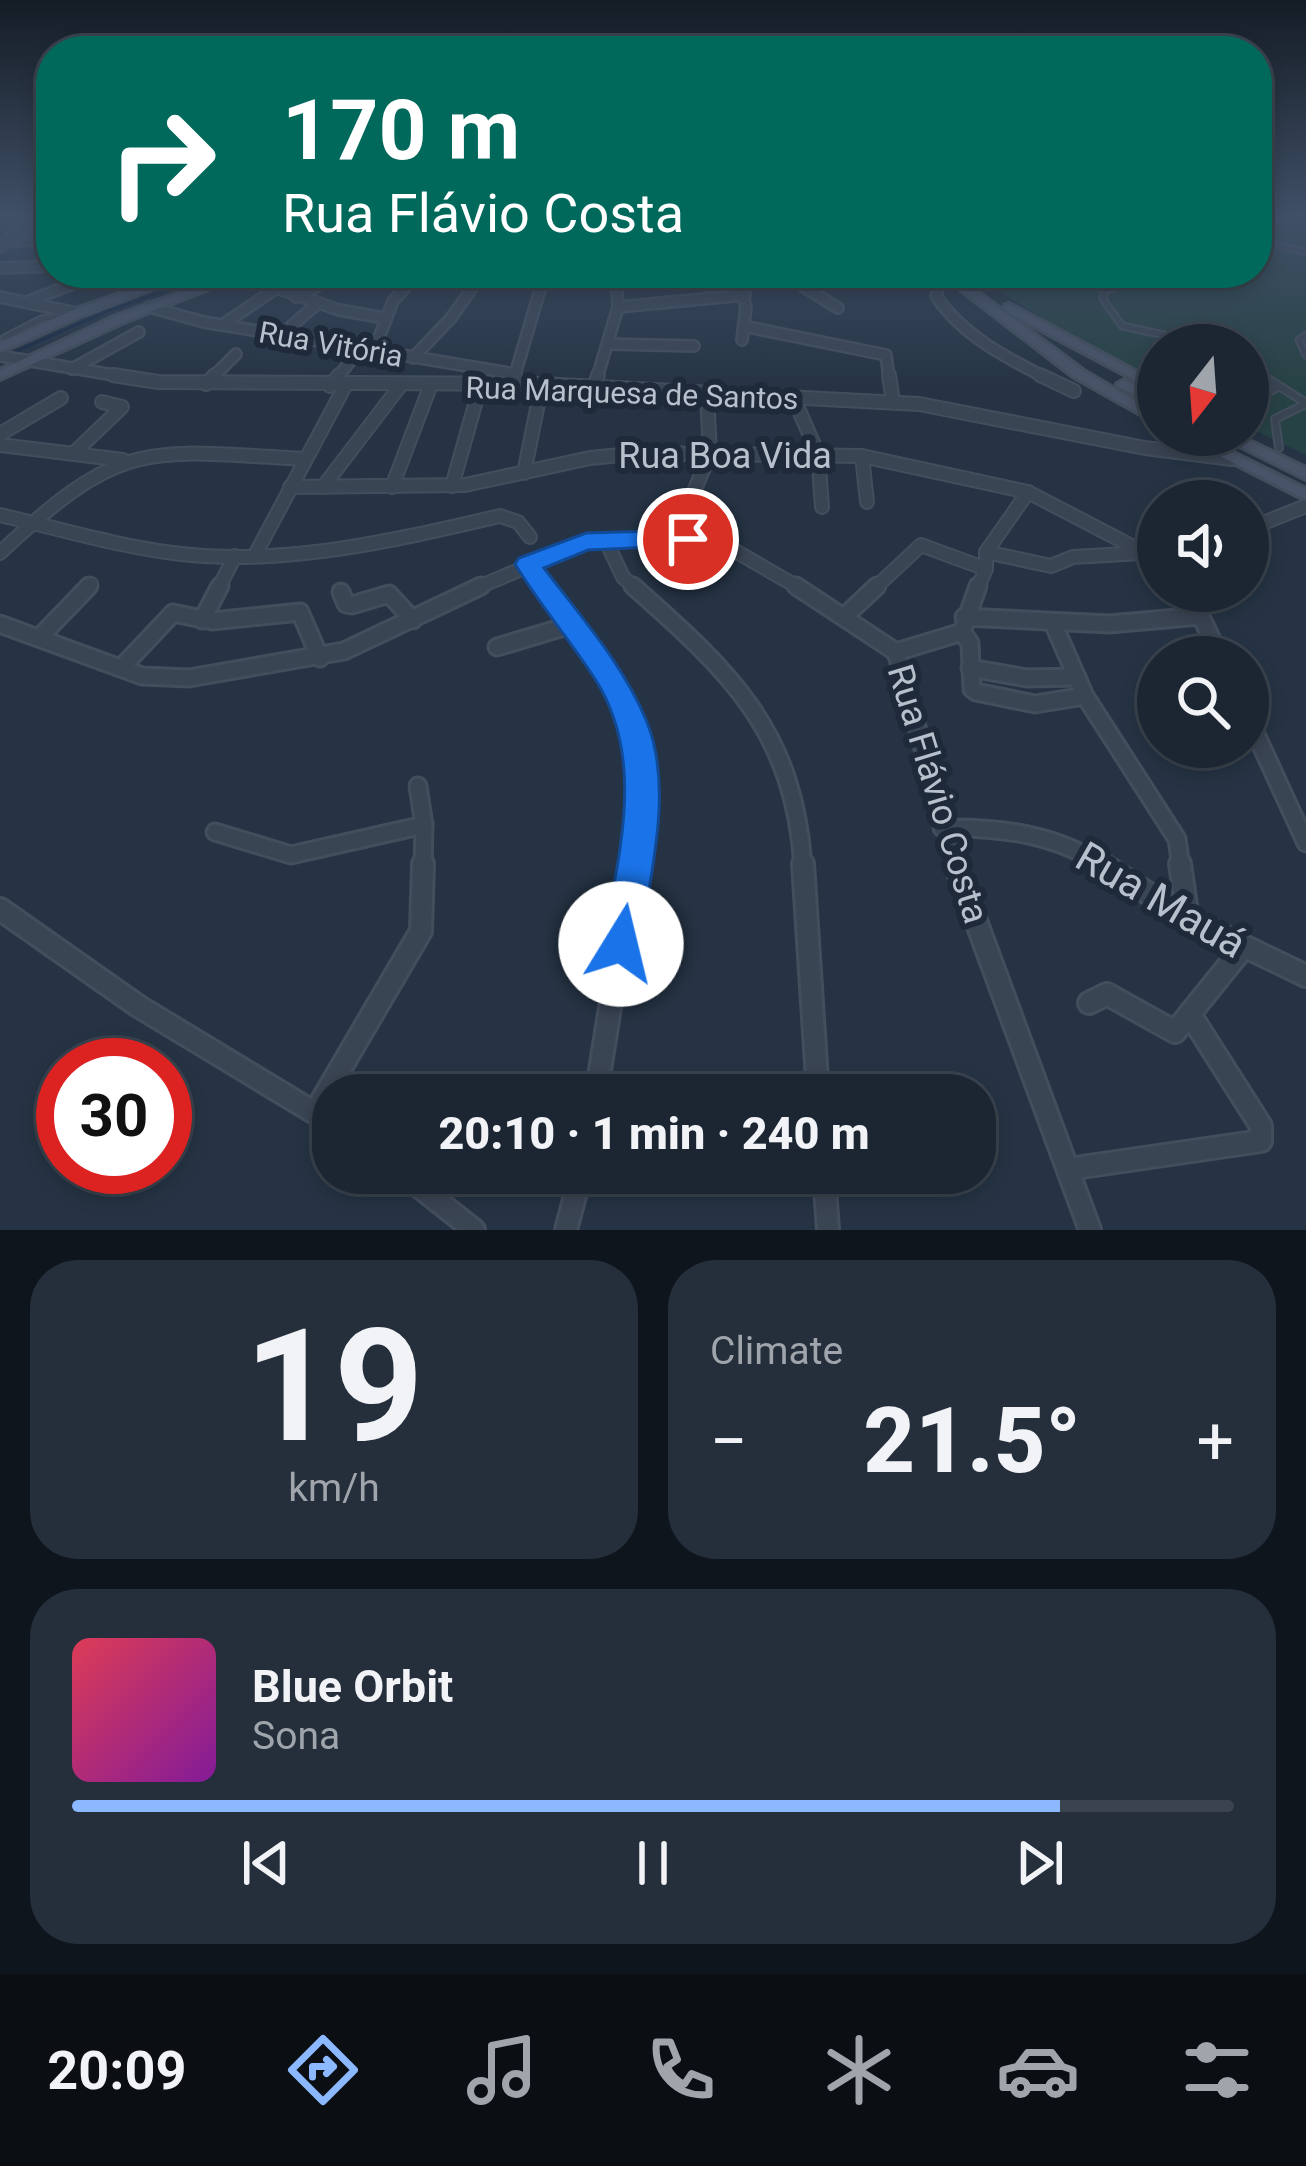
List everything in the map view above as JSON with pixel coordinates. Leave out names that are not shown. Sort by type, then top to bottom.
[{"type":"main road","points":[[2,347],[146,288]]},
{"type":"main road","points":[[0,375],[204,288]]},
{"type":"main road","points":[[964,288],[1101,389],[1137,409]]},
{"type":"main road","points":[[982,288],[1137,392]]},
{"type":"main road","points":[[1020,316],[1137,377]]},
{"type":"main road","points":[[1057,356],[1137,396]]},
{"type":"main road","points":[[1269,443],[1306,460]]},
{"type":"main road","points":[[1226,456],[1306,495]]},
{"type":"main road","points":[[1250,456],[1306,484]]},
{"type":"main road","points":[[1269,456],[1306,474]]},
{"type":"street","points":[[26,302],[62,288]]},
{"type":"street","points":[[270,288],[317,304],[385,318]]},
{"type":"street","points":[[296,297],[313,288]]},
{"type":"street","points":[[374,351],[393,301],[405,288]]},
{"type":"street","points":[[412,358],[452,318],[473,288]]},
{"type":"street","points":[[513,380],[541,288]]},
{"type":"street","points":[[596,386],[618,307],[616,288]]},
{"type":"street","points":[[741,288],[748,327],[742,340]]},
{"type":"street","points":[[803,288],[838,308]]},
{"type":"street","points":[[939,288],[936,296],[949,314],[1023,368],[1074,391]]},
{"type":"street","points":[[222,325],[274,290]]},
{"type":"street","points":[[618,307],[745,295]]},
{"type":"street","points":[[0,297],[74,314]]},
{"type":"street","points":[[280,335],[317,304]]},
{"type":"street","name":"Rua Vitória","points":[[149,308],[513,380]]},
{"type":"street","points":[[748,327],[886,355],[892,402]]},
{"type":"street","points":[[72,369],[139,332]]},
{"type":"street","points":[[608,344],[694,346]]},
{"type":"street","name":"Rua Marquesa de Santos","points":[[2,347],[14,358],[119,378],[206,384],[480,387],[513,380],[892,402],[1232,459]]},
{"type":"street","points":[[330,386],[360,349]]},
{"type":"street","points":[[206,384],[236,354]]},
{"type":"street","points":[[524,473],[542,384]]},
{"type":"street","points":[[255,555],[345,386]]},
{"type":"street","points":[[323,487],[400,386]]},
{"type":"street","points":[[392,487],[430,387]]},
{"type":"street","points":[[452,486],[480,387]]},
{"type":"street","points":[[692,496],[710,454],[707,394]]},
{"type":"street","points":[[0,434],[61,398]]},
{"type":"street","points":[[794,399],[818,454],[822,507]]},
{"type":"street","points":[[74,453],[122,407],[102,402]]},
{"type":"street","points":[[0,445],[123,460],[168,453],[304,459]]},
{"type":"street","name":"Rua Boa Vida","points":[[290,487],[452,486],[614,455],[862,456],[1028,492],[1137,546]]},
{"type":"street","points":[[862,456],[867,502]]},
{"type":"street","points":[[0,553],[84,481],[123,460]]},
{"type":"street","points":[[1028,492],[986,552],[986,569],[963,624],[970,643],[972,689],[1035,704],[1084,696]]},
{"type":"street","points":[[1269,521],[1306,506]]},
{"type":"street","points":[[0,515],[177,553],[235,556],[391,542],[500,516],[518,522],[530,537]]},
{"type":"street","points":[[605,539],[623,577],[690,637],[769,728],[793,792],[816,1074]]},
{"type":"street","name":"Rua Flávio Costa","points":[[0,624],[142,676],[189,678],[320,658],[413,620],[528,564],[605,539],[688,539],[716,544],[846,615],[896,652],[942,828],[1090,1230]]},
{"type":"street","points":[[846,615],[921,545],[986,569]]},
{"type":"street","points":[[986,552],[1052,566],[1073,557],[1137,554]]},
{"type":"street","points":[[202,620],[235,556]]},
{"type":"street","points":[[528,564],[622,698],[637,739],[643,786],[599,1074]]},
{"type":"street","points":[[39,638],[92,584]]},
{"type":"street","points":[[341,592],[346,604],[352,605],[389,594],[413,620]]},
{"type":"street","points":[[1198,612],[1210,636]]},
{"type":"street","points":[[122,668],[168,616],[202,620],[304,613],[320,658]]},
{"type":"street","points":[[896,652],[963,624],[1200,616]]},
{"type":"street","points":[[1053,623],[1084,696],[1177,839],[1188,919]]},
{"type":"street","points":[[496,647],[574,624]]},
{"type":"street","points":[[970,668],[1027,678],[1077,677]]},
{"type":"street","points":[[1269,763],[1306,843]]},
{"type":"street","points":[[347,1074],[421,931],[424,824],[418,785]]},
{"type":"street","points":[[215,832],[291,855],[424,824]]},
{"type":"street","name":"Rua Mauá","points":[[942,828],[1000,827],[1074,846],[1188,919],[1306,976]]},
{"type":"street","points":[[0,909],[138,1006],[312,1111]]},
{"type":"street","points":[[1089,1004],[1107,994],[1157,1027],[1175,1032],[1243,949]]},
{"type":"street","points":[[1068,1169],[1261,1141],[1261,1126],[1191,1016]]},
{"type":"street","points":[[429,1194],[474,1230]]},
{"type":"street","points":[[566,1230],[575,1194]]},
{"type":"street","points":[[825,1194],[828,1230]]},
{"type":"lane","points":[[1113,288],[1103,298],[1122,326],[1137,329]]},
{"type":"lane","points":[[1306,335],[1299,340],[1306,355]]},
{"type":"lane","points":[[1269,380],[1306,404]]},
{"type":"lane","points":[[1269,392],[1279,387]]},
{"type":"lane","points":[[1279,448],[1275,419],[1306,404]]},
{"type":"green space","points":[[1272,272],[1306,272],[1306,455],[1269,437],[1269,324],[1137,324],[1137,372],[994,288],[1272,288]]},
{"type":"waterway","points":[[8,355],[172,288]]},
{"type":"route","points":[[621,944],[643,786],[633,724],[596,654],[528,564],[586,542],[630,537],[688,539]]}]
